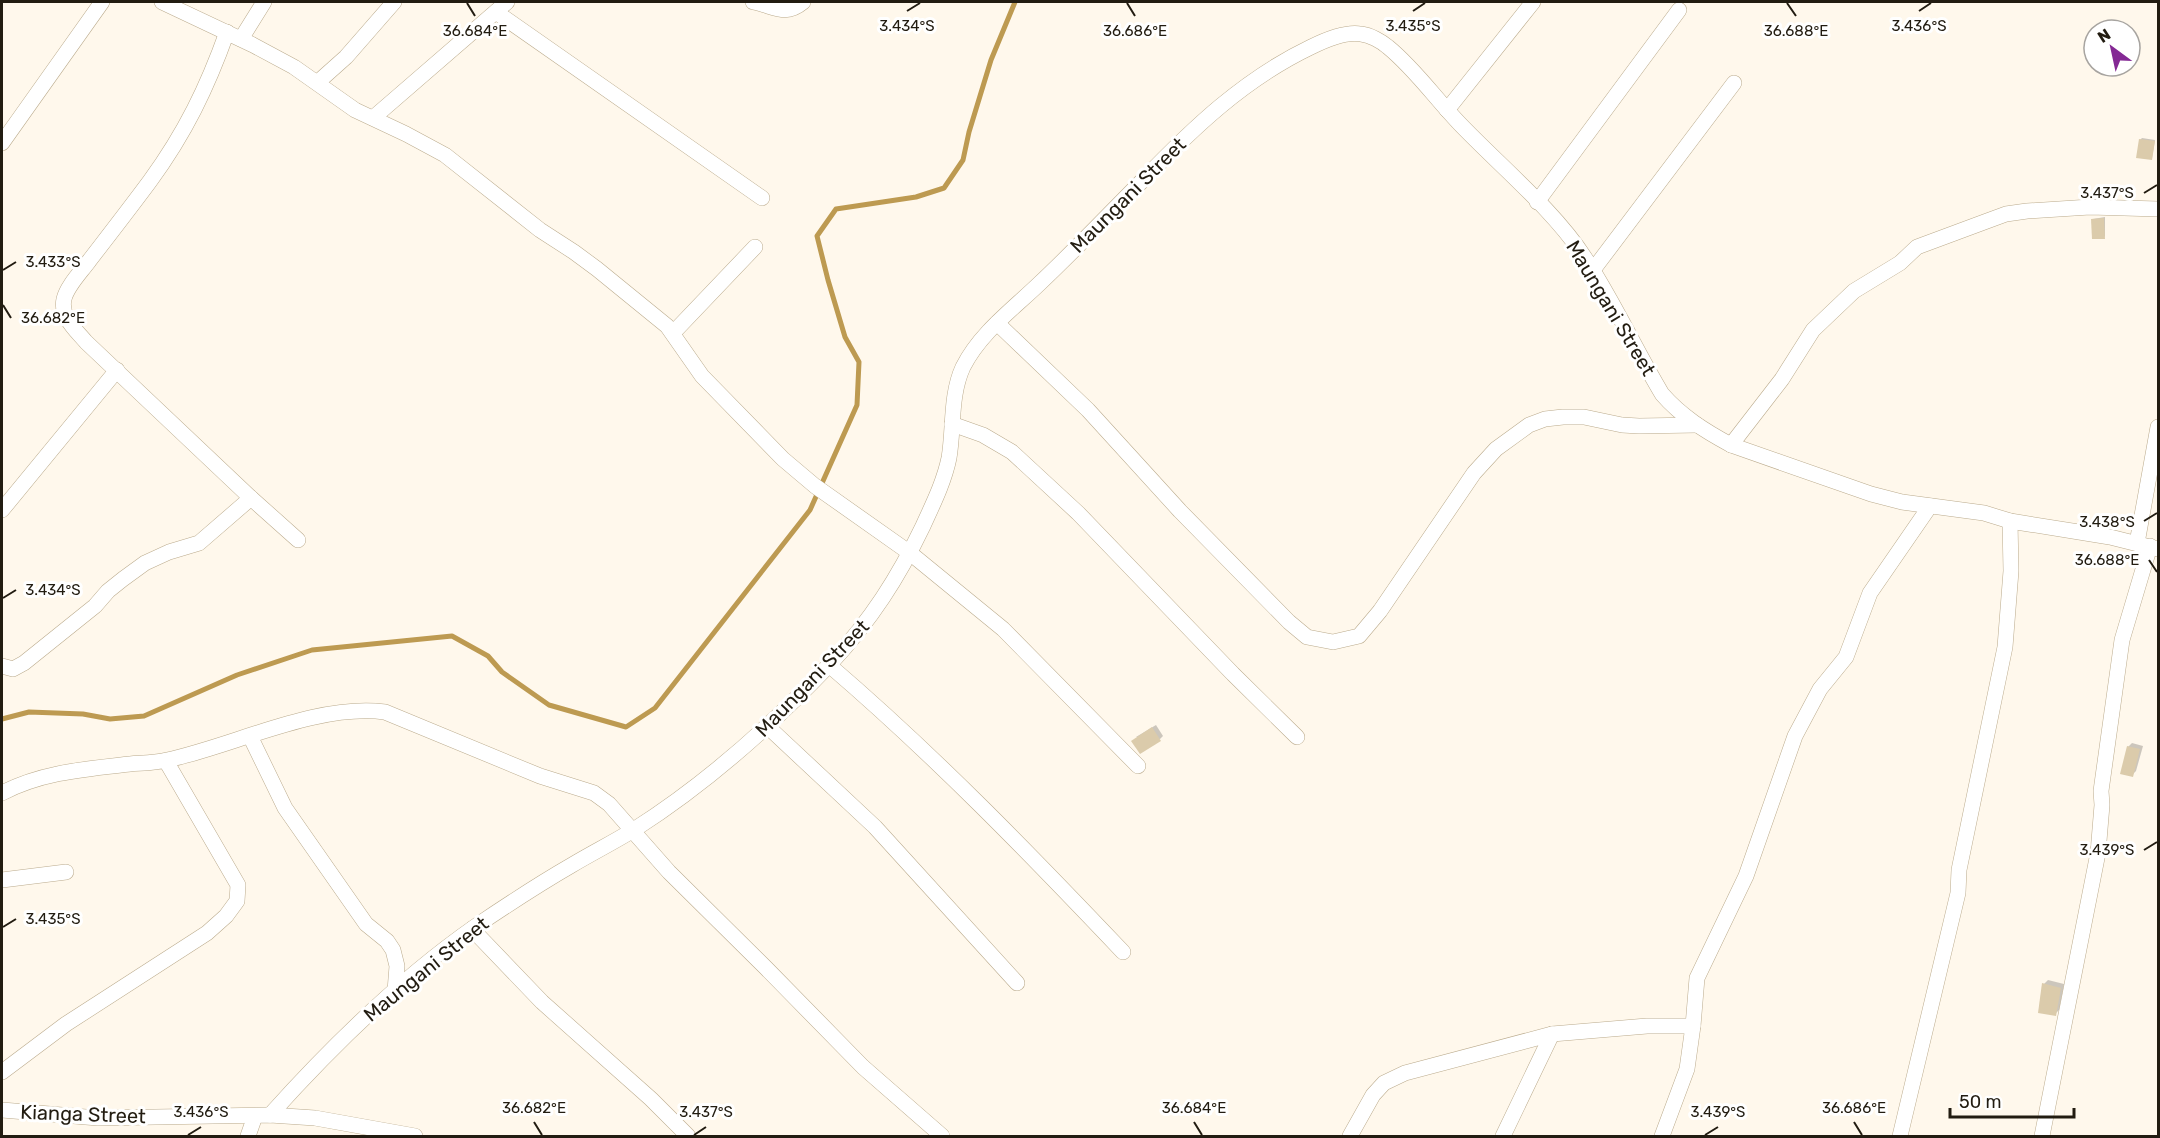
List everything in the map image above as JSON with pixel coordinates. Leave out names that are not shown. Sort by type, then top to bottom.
[{"type":"street","points":[[2,143],[102,2]]},
{"type":"street","points":[[162,2],[294,67],[347,105],[445,155],[540,230],[597,269],[667,326],[702,376],[783,459],[815,486],[910,553],[1004,629],[1138,766]]},
{"type":"street","points":[[264,2],[234,36],[174,145],[150,181],[76,278],[64,300],[67,320],[251,498],[298,540]]},
{"type":"street","points":[[318,82],[346,57],[394,2]]},
{"type":"street","points":[[753,2],[794,10],[803,2]]},
{"type":"street","points":[[1447,110],[1533,2]]},
{"type":"street","points":[[373,118],[501,7],[762,198]]},
{"type":"street","points":[[1537,202],[1679,10]]},
{"type":"street","name":"Maungani Street","points":[[262,1115],[395,991],[472,929],[567,868],[632,831],[704,781],[741,751],[829,665],[888,593],[938,494],[948,460],[955,395],[962,370],[977,346],[1215,110],[1260,75],[1288,58],[1328,39],[1358,33],[1382,41],[1403,60],[1447,110],[1563,229],[1593,270],[1662,394],[1676,410],[1697,425],[1731,445],[1871,494],[1930,506],[1984,513],[2010,521],[2149,546]]},
{"type":"street","points":[[1593,270],[1734,83]]},
{"type":"street","points":[[1731,445],[1782,379],[1813,330],[1854,291],[1900,263],[1917,247],[1987,221],[2027,211],[2090,207],[2158,209]]},
{"type":"street","points":[[673,333],[755,247]]},
{"type":"street","points":[[998,323],[1088,410],[1180,511],[1289,622],[1307,637],[1333,642],[1359,636],[1380,611],[1474,473],[1496,449],[1529,425],[1545,419],[1584,417],[1622,425],[1697,425]]},
{"type":"street","points":[[2,510],[117,370]]},
{"type":"street","points":[[952,424],[983,435],[1012,452],[1078,513],[1297,737]]},
{"type":"street","points":[[2042,1137],[2098,853],[2101,791],[2122,640],[2149,546],[2158,427]]},
{"type":"street","points":[[2,666],[14,669],[24,663],[94,606],[123,579],[153,559],[199,543],[251,498]]},
{"type":"street","points":[[1662,1137],[1687,1069],[1697,978],[1746,876],[1795,736],[1820,689],[1846,657],[1870,592],[1930,506]]},
{"type":"street","points":[[1900,1137],[1958,893],[1959,870],[2005,646],[2011,571],[2010,521]]},
{"type":"street","points":[[829,665],[895,721],[968,792],[1123,952]]},
{"type":"street","points":[[2,793],[48,775],[166,761],[250,736],[344,712],[365,709],[385,712],[540,776],[594,793],[609,804],[669,872],[863,1067],[904,1106],[942,1137]]},
{"type":"street","points":[[767,726],[875,827],[1017,983]]},
{"type":"street","points":[[250,736],[285,808],[366,924],[387,941],[393,950],[397,966],[395,991]]},
{"type":"street","points":[[2,1072],[66,1024],[207,933],[226,916],[237,901],[238,885],[166,761]]},
{"type":"street","points":[[2,880],[66,872]]},
{"type":"street","points":[[472,929],[542,1002],[651,1099],[688,1137]]},
{"type":"street","points":[[1350,1137],[1373,1095],[1384,1083],[1405,1073],[1551,1034],[1647,1026],[1693,1026]]},
{"type":"street","points":[[1503,1137],[1551,1034]]},
{"type":"street","name":"Kianga Street","points":[[2,1110],[98,1118],[226,1114],[315,1118],[415,1137]]},
{"type":"street","points":[[248,1137],[262,1115]]},
{"type":"building","points":[[2139,139],[2155,141],[2152,160],[2136,158]]},
{"type":"building","points":[[2104,218],[2105,239],[2092,239],[2091,219]]},
{"type":"building","points":[[1152,727],[1161,741],[1140,754],[1131,741]]},
{"type":"building","points":[[2127,746],[2140,749],[2133,777],[2120,774]]},
{"type":"building","points":[[2042,983],[2061,988],[2056,1016],[2038,1013]]},
{"type":"waterway","points":[[2,719],[29,712],[83,714],[110,719],[144,716],[237,675],[312,650],[452,636],[488,656],[502,672],[549,705],[626,727],[655,708],[810,510],[857,405],[859,362],[845,337],[817,236],[836,209],[916,197],[944,188],[963,160],[991,60],[1015,2]]}]
